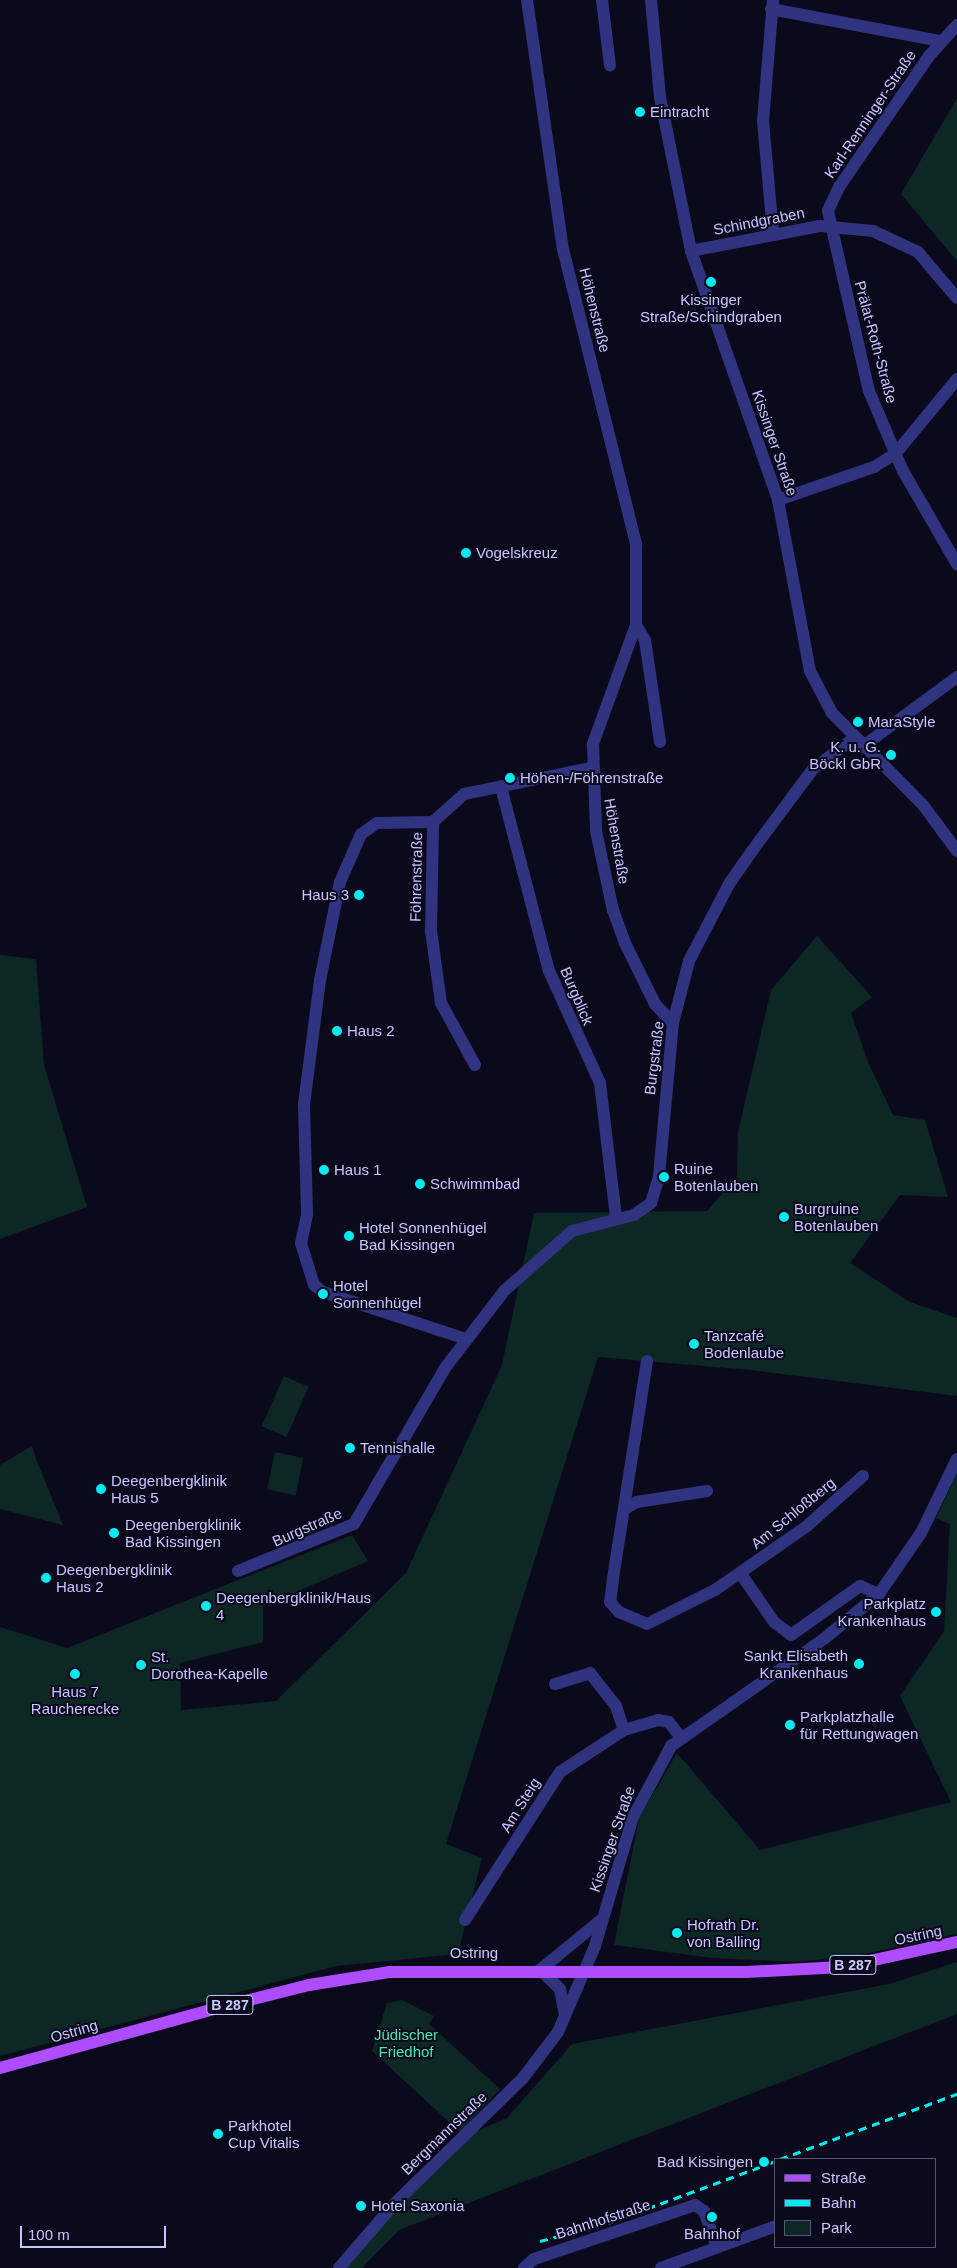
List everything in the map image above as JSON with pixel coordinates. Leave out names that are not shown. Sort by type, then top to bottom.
[{"type":"main road","name":"Ostring","points":[[0,2068],[310,1985],[389,1972],[586,1969],[747,1972],[842,1967],[957,1942]]},
{"type":"street","name":"Höhenstraße","points":[[527,0],[563,249],[636,545],[636,626],[599,724],[591,768],[596,831],[613,910],[655,1004],[673,1023]]},
{"type":"street","points":[[602,0],[610,66]]},
{"type":"street","name":"Kissinger Straße","points":[[651,0],[660,97],[691,251],[778,500],[810,671],[832,713],[858,742],[922,805],[957,851]]},
{"type":"street","points":[[774,234],[763,120],[772,5],[941,41]]},
{"type":"street","name":"Karl-Renninger-Straße","points":[[832,229],[828,211],[839,187],[941,41],[957,26]]},
{"type":"street","name":"Schindgraben","points":[[691,251],[820,226],[832,229],[873,231],[898,240],[934,267],[957,298]]},
{"type":"street","name":"Prälat-Roth-Straße","points":[[832,229],[869,391],[896,453],[957,564]]},
{"type":"street","points":[[778,500],[874,467],[896,453],[957,379]]},
{"type":"street","name":"Höhenstraße","points":[[636,626],[645,640],[660,742]]},
{"type":"street","name":"Burgstraße","points":[[238,1571],[347,1529],[362,1516],[409,1429],[466,1339],[521,1272],[572,1231],[645,1209],[656,1193],[673,1023],[689,960],[729,884],[813,769],[957,677]]},
{"type":"street","name":"Föhrenstraße","points":[[475,1065],[440,1003],[431,931],[433,822],[464,794],[591,768]]},
{"type":"street","name":"Burgblick","points":[[501,786],[552,981],[600,1083],[616,1218]]},
{"type":"street","points":[[433,822],[377,823],[361,834],[340,882],[320,980],[304,1105],[307,1215],[301,1243],[314,1285],[323,1292],[466,1339]]},
{"type":"street","name":"Am Schloßberg","points":[[647,1361],[626,1508],[610,1602],[619,1612],[647,1624],[654,1622],[742,1574],[807,1526],[863,1476]]},
{"type":"street","name":"Kissinger Straße","points":[[586,1969],[646,1787],[681,1738],[825,1638],[879,1594],[921,1533],[957,1459]]},
{"type":"street","points":[[626,1508],[637,1502],[707,1491]]},
{"type":"street","points":[[742,1574],[774,1622],[791,1635],[860,1586],[879,1594]]},
{"type":"street","points":[[555,1684],[590,1673],[616,1706],[624,1730]]},
{"type":"street","name":"Am Steig","points":[[465,1920],[560,1772],[624,1730],[658,1720],[669,1722],[681,1738]]},
{"type":"street","points":[[566,2017],[560,1989],[540,1970],[602,1919]]},
{"type":"street","name":"Bergmannstraße","points":[[339,2268],[425,2172],[523,2078],[566,2017],[586,1969]]},
{"type":"street","name":"Bahnhofstraße","points":[[525,2266],[695,2205],[704,2211],[717,2246]]},
{"type":"street","points":[[661,2268],[693,2254],[774,2227]]},
{"type":"green space","points":[[957,98],[957,261],[901,194]]},
{"type":"green space","points":[[817,936],[872,997],[851,1013],[868,1062],[893,1115],[925,1120],[948,1197],[900,1195],[850,1263],[910,1302],[957,1318],[957,1396],[751,1370],[598,1357],[446,1844],[482,1858],[458,1954],[336,1966],[0,2056],[0,1627],[67,1648],[352,1535],[368,1561],[263,1606],[263,1642],[180,1663],[181,1710],[276,1701],[406,1573],[502,1365],[534,1213],[707,1211],[737,1176],[738,1132],[771,990]]},
{"type":"green space","points":[[0,955],[36,959],[44,1065],[87,1207],[0,1239]]},
{"type":"green space","points":[[284,1376],[309,1387],[286,1437],[262,1426]]},
{"type":"green space","points":[[32,1446],[63,1525],[0,1509],[0,1465]]},
{"type":"green space","points":[[275,1452],[303,1458],[295,1495],[267,1489]]},
{"type":"green space","points":[[957,1473],[957,1934],[855,1956],[796,1962],[713,1958],[614,1945],[639,1818],[677,1753],[760,1850],[951,1802],[900,1696],[944,1631],[950,1524],[936,1518]]},
{"type":"green space","points":[[957,1962],[957,2014],[399,2230],[362,2268],[345,2268],[398,2205],[474,2132],[507,2118],[572,2044],[889,1984]]},
{"type":"green space","name":"Jüdischer Friedhof","points":[[402,2000],[434,2016],[429,2024],[500,2089],[460,2132],[372,2051],[387,2003]]},
{"type":"railway","points":[[783,2158],[957,2094]]},
{"type":"railway","points":[[540,2241],[608,2223],[774,2162]]},
{"type":"place","name":"Eintracht","points":[[640,112]]},
{"type":"place","name":"Kissinger Straße/Schindgraben","points":[[711,282]]},
{"type":"place","name":"Vogelskreuz","points":[[466,553]]},
{"type":"place","name":"MaraStyle","points":[[858,722]]},
{"type":"place","name":"K. u. G. Böckl GbR","points":[[891,755]]},
{"type":"place","name":"Höhen-/Föhrenstraße","points":[[510,778]]},
{"type":"place","name":"Haus 3","points":[[359,895]]},
{"type":"place","name":"Haus 2","points":[[337,1031]]},
{"type":"place","name":"Haus 1","points":[[324,1170]]},
{"type":"place","name":"Ruine Botenlauben","points":[[664,1177]]},
{"type":"place","name":"Schwimmbad","points":[[420,1184]]},
{"type":"place","name":"Burgruine Botenlauben","points":[[784,1217]]},
{"type":"place","name":"Hotel Sonnenhügel Bad Kissingen","points":[[349,1236]]},
{"type":"place","name":"Hotel Sonnenhügel","points":[[323,1294]]},
{"type":"place","name":"Tanzcafé Bodenlaube","points":[[694,1344]]},
{"type":"place","name":"Tennishalle","points":[[350,1448]]},
{"type":"place","name":"Deegenbergklinik Haus 5","points":[[101,1489]]},
{"type":"place","name":"Deegenbergklinik Bad Kissingen","points":[[114,1533]]},
{"type":"place","name":"Deegenbergklinik Haus 2","points":[[46,1578]]},
{"type":"place","name":"Deegenbergklinik/Haus 4","points":[[206,1606]]},
{"type":"place","name":"Parkplatz Krankenhaus","points":[[936,1612]]},
{"type":"place","name":"Sankt Elisabeth Krankenhaus","points":[[859,1664]]},
{"type":"place","name":"St. Dorothea-Kapelle","points":[[141,1665]]},
{"type":"place","name":"Haus 7 Raucherecke","points":[[75,1674]]},
{"type":"place","name":"Parkplatzhalle für Rettungwagen","points":[[790,1725]]},
{"type":"place","name":"Hofrath Dr. von Balling","points":[[677,1933]]},
{"type":"place","name":"Parkhotel Cup Vitalis","points":[[218,2134]]},
{"type":"place","name":"Bad Kissingen","points":[[764,2162]]},
{"type":"place","name":"Hotel Saxonia","points":[[361,2206]]},
{"type":"place","name":"Bahnhof","points":[[712,2217]]}]
